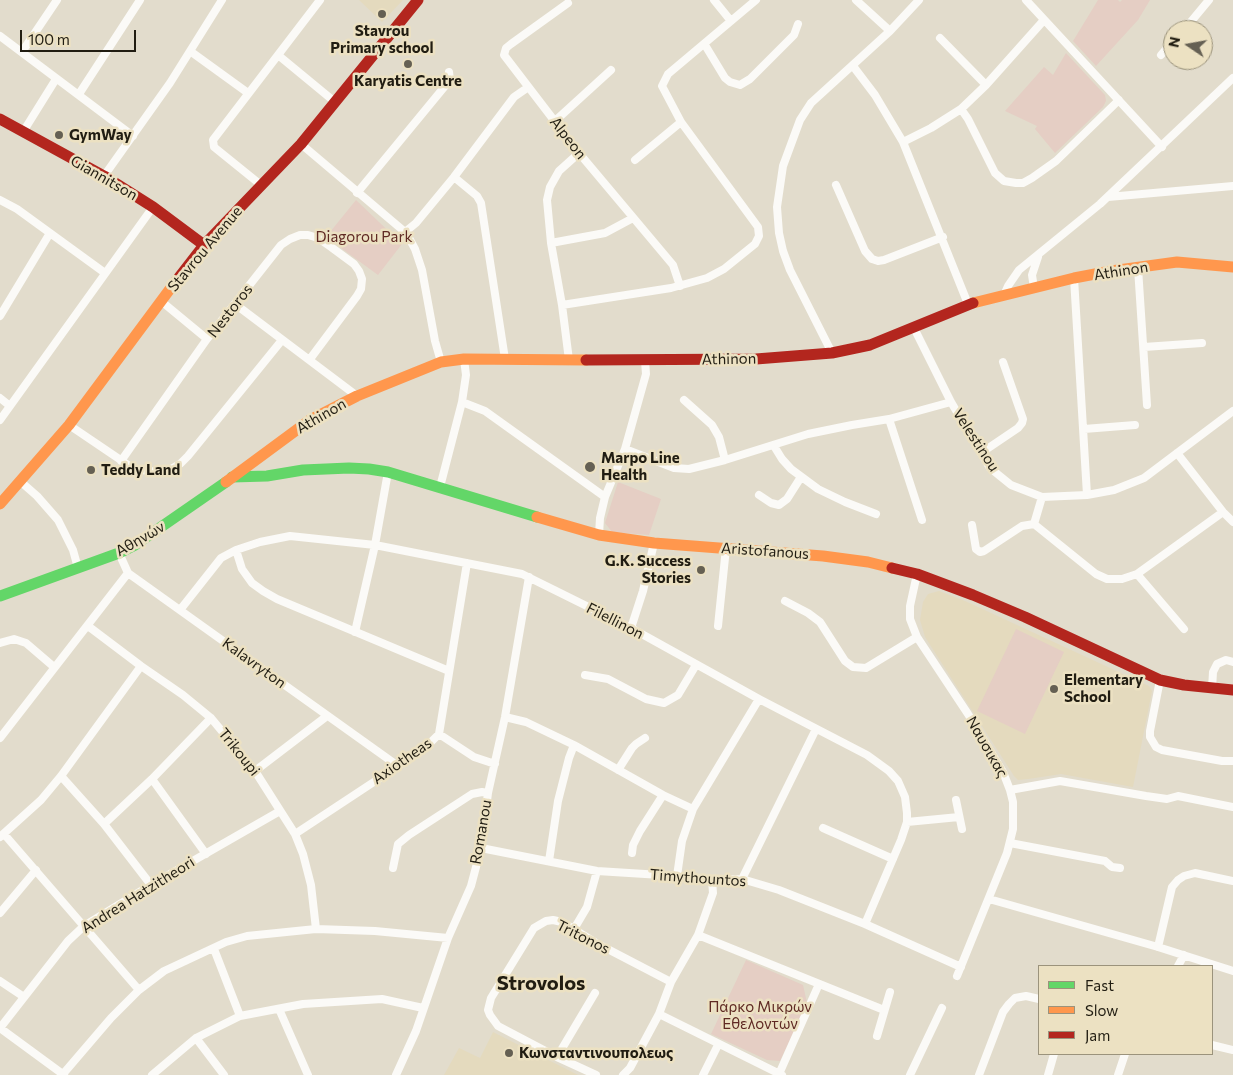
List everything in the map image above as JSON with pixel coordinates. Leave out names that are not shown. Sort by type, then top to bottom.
[{"type":"street","points":[[22,52],[57,0]]},
{"type":"street","points":[[79,94],[140,0]]},
{"type":"street","points":[[104,176],[190,51],[222,0]]},
{"type":"street","points":[[261,185],[214,147],[213,140],[320,0]]},
{"type":"street","name":"Stavrou Avenue","points":[[2,499],[21,482],[69,425],[204,245],[301,144],[418,0]]},
{"type":"street","points":[[714,0],[731,21]]},
{"type":"street","points":[[562,305],[680,286],[707,278],[724,269],[756,244],[759,236],[758,227],[681,122],[662,86],[668,74],[705,45],[756,0]]},
{"type":"street","points":[[856,0],[890,31]]},
{"type":"street","points":[[832,353],[786,262],[778,220],[779,191],[786,153],[800,120],[812,103],[890,31],[919,0]]},
{"type":"street","points":[[1026,0],[1162,146]]},
{"type":"street","points":[[1192,20],[1209,0]]},
{"type":"street","name":"Alpeon","points":[[568,3],[510,44],[505,50],[504,56],[579,153],[673,265],[678,275],[680,286]]},
{"type":"street","points":[[903,142],[931,128],[961,109],[986,85],[1044,20]]},
{"type":"street","points":[[705,45],[725,78],[730,82],[740,84],[750,80],[794,35],[798,24]]},
{"type":"street","points":[[0,36],[133,136]]},
{"type":"street","points":[[940,38],[986,85]]},
{"type":"street","points":[[190,51],[248,93]]},
{"type":"street","points":[[278,55],[335,102]]},
{"type":"street","points":[[853,66],[875,95],[903,142],[943,237],[968,304]]},
{"type":"street","points":[[555,121],[611,70]]},
{"type":"street","points":[[357,193],[450,80],[449,72]]},
{"type":"street","points":[[1004,295],[1019,270],[1108,197],[1233,78]]},
{"type":"street","points":[[23,132],[56,79]]},
{"type":"street","points":[[405,232],[419,220],[454,177],[502,111],[514,97],[527,88]]},
{"type":"street","points":[[961,109],[995,173],[1004,180],[1023,183],[1056,161],[1119,100]]},
{"type":"street","name":"Giannitson","points":[[0,119],[104,176],[153,207],[204,245]]},
{"type":"street","points":[[635,160],[681,122]]},
{"type":"street","points":[[301,144],[405,232],[420,262],[441,362]]},
{"type":"street","points":[[569,360],[547,206],[549,191],[559,171],[579,153]]},
{"type":"street","points":[[454,177],[477,196],[481,203],[505,358]]},
{"type":"street","points":[[836,185],[865,251],[872,260],[884,260],[943,237]]},
{"type":"street","points":[[1108,197],[1233,186]]},
{"type":"street","points":[[0,200],[17,209],[105,273]]},
{"type":"street","points":[[0,420],[153,207]]},
{"type":"street","points":[[551,243],[605,233],[633,218]]},
{"type":"street","points":[[0,316],[50,233]]},
{"type":"street","name":"Nestoros","points":[[121,461],[208,339],[281,245],[300,235],[318,238],[337,251],[354,264],[360,271],[362,279],[361,289],[357,296],[310,359]]},
{"type":"street","points":[[1034,288],[1033,269],[1039,255]]},
{"type":"street","name":"Athinon","points":[[236,474],[310,420],[358,396],[441,362],[505,358],[645,362],[756,359],[832,353],[870,345],[968,304],[1074,278],[1177,262],[1233,267]]},
{"type":"street","points":[[1138,268],[1147,405]]},
{"type":"street","points":[[1074,278],[1087,495]]},
{"type":"street","points":[[161,301],[208,339]]},
{"type":"street","points":[[235,304],[358,396]]},
{"type":"street","name":"Velestinou","points":[[914,328],[951,402],[990,468],[1003,480],[1021,490],[1042,497],[1087,495],[1114,490],[1144,478],[1233,411]]},
{"type":"street","points":[[69,425],[134,469],[157,472],[169,470],[180,464],[198,444],[282,340]]},
{"type":"street","points":[[1144,347],[1202,343]]},
{"type":"street","points":[[440,487],[462,402],[466,375],[464,360]]},
{"type":"street","points":[[599,535],[600,518],[605,497],[624,449],[646,374],[645,362]]},
{"type":"street","points":[[980,453],[1018,428],[1023,419],[1003,362]]},
{"type":"street","points":[[0,398],[10,406]]},
{"type":"street","points":[[684,400],[712,424],[719,437],[726,460]]},
{"type":"street","points":[[462,402],[484,411],[605,497]]},
{"type":"street","points":[[624,449],[674,468],[700,467],[774,446],[808,434],[889,419],[951,402]]},
{"type":"street","points":[[889,419],[922,520]]},
{"type":"street","points":[[1084,429],[1135,425]]},
{"type":"street","points":[[774,446],[782,459],[801,478],[818,489],[845,502],[876,514]]},
{"type":"street","points":[[1177,453],[1233,522]]},
{"type":"street","name":"Aristofanous","points":[[236,474],[349,468],[388,472],[599,535],[654,543],[823,556],[868,562],[917,574],[967,592],[1160,680],[1233,690]]},
{"type":"street","points":[[356,632],[388,472]]},
{"type":"street","name":"Αθηνών","points":[[0,596],[119,554],[195,505],[236,474]]},
{"type":"street","points":[[759,495],[771,504],[779,505],[787,499],[801,478]]},
{"type":"street","points":[[21,482],[37,496],[58,520],[73,550],[78,568]]},
{"type":"street","points":[[1034,524],[1042,497]]},
{"type":"street","points":[[972,525],[976,548],[982,552],[1022,526],[1034,524],[1096,574],[1107,579],[1137,574],[1223,512]]},
{"type":"street","name":"Filellinon","points":[[180,610],[222,558],[236,550],[260,542],[290,536],[374,545],[515,572],[529,578],[630,628],[759,699],[867,755],[889,771],[898,781],[905,797],[907,822],[864,924]]},
{"type":"street","points":[[630,628],[643,592],[654,543]]},
{"type":"street","points":[[718,626],[726,548]]},
{"type":"street","points":[[236,550],[242,569],[252,583],[277,599],[450,671]]},
{"type":"street","name":"Kalavryton","points":[[119,554],[128,573],[398,766]]},
{"type":"street","name":"Axiotheas","points":[[295,834],[398,766],[428,745],[439,734],[467,563]]},
{"type":"street","points":[[0,738],[128,573]]},
{"type":"street","name":"Ναυσικας","points":[[917,574],[910,612],[910,619],[917,637],[968,714],[1003,772],[1010,790],[1014,816],[1010,843],[957,976]]},
{"type":"street","points":[[1137,574],[1184,628]]},
{"type":"street","name":"Romanou","points":[[396,1075],[416,1031],[448,938],[471,886],[481,848],[488,792],[505,717],[529,578]]},
{"type":"street","points":[[785,601],[808,613],[820,622],[845,661],[853,667],[866,668],[917,637]]},
{"type":"street","name":"Trikoupi","points":[[88,626],[183,695],[211,718],[255,771],[295,834],[303,854],[311,885],[316,930]]},
{"type":"street","points":[[0,642],[14,639],[26,643],[54,667]]},
{"type":"street","points":[[1212,688],[1213,672],[1217,664],[1226,660],[1233,662]]},
{"type":"street","points":[[585,675],[608,680],[646,699],[664,702],[678,695],[696,665]]},
{"type":"street","points":[[139,990],[36,870],[2,835],[41,800],[61,776],[142,666]]},
{"type":"street","points":[[1160,680],[1150,731],[1150,737],[1156,747],[1162,750],[1222,761],[1233,761]]},
{"type":"street","points":[[676,876],[682,841],[693,809],[759,699]]},
{"type":"street","points":[[255,771],[327,716]]},
{"type":"street","points":[[505,717],[526,722],[574,745],[663,795],[693,809]]},
{"type":"street","points":[[104,824],[152,779],[211,718]]},
{"type":"street","points":[[742,879],[816,729]]},
{"type":"street","points":[[439,734],[474,757],[494,764]]},
{"type":"street","points":[[618,770],[632,748],[645,738]]},
{"type":"street","points":[[549,861],[558,801],[574,745]]},
{"type":"street","points":[[61,776],[104,824],[151,885]]},
{"type":"street","points":[[152,779],[206,854]]},
{"type":"street","points":[[1010,790],[1060,781],[1167,800],[1178,796],[1233,807]]},
{"type":"street","points":[[393,868],[398,844],[409,835],[472,794],[488,792]]},
{"type":"street","points":[[632,853],[633,845],[663,795]]},
{"type":"street","points":[[956,800],[962,830]]},
{"type":"street","name":"Andrea Hatzitheori","points":[[0,1028],[68,942],[84,926],[280,811]]},
{"type":"street","points":[[907,822],[959,817]]},
{"type":"street","points":[[823,828],[893,859]]},
{"type":"street","points":[[1010,843],[1105,861],[1112,867],[1120,868]]},
{"type":"street","name":"Timythountos","points":[[481,848],[597,871],[712,880],[742,879],[779,890],[864,924],[961,967]]},
{"type":"street","points":[[0,913],[36,870]]},
{"type":"street","points":[[574,928],[587,907],[597,871]]},
{"type":"street","points":[[1158,947],[1172,887],[1178,880],[1195,873],[1233,881]]},
{"type":"street","points":[[623,1075],[630,1068],[659,1014],[672,982],[698,935],[712,893],[712,880]]},
{"type":"street","points":[[989,899],[1158,947],[1233,971]]},
{"type":"street","name":"Tritonos","points":[[596,1075],[498,1026],[490,1015],[489,1004],[491,998],[515,958],[539,924],[553,920],[562,922],[596,943],[672,982]]},
{"type":"street","points":[[0,1028],[64,1075],[111,1018],[139,990],[164,971],[226,942],[247,936],[316,930],[375,931],[448,938]]},
{"type":"street","points":[[698,935],[884,1010]]},
{"type":"street","points":[[214,949],[240,1016]]},
{"type":"street","points":[[1179,965],[1184,955]]},
{"type":"street","points":[[0,982],[24,997]]},
{"type":"street","points":[[659,1014],[781,1074],[819,984]]},
{"type":"street","points":[[877,1036],[890,992]]},
{"type":"street","points":[[557,1057],[595,993]]},
{"type":"street","points":[[979,1075],[1003,1012],[1015,998],[1026,996],[1038,999]]},
{"type":"street","points":[[152,1075],[196,1038],[240,1016],[303,1004],[382,999],[423,1008]]},
{"type":"street","points":[[279,1008],[308,1075]]},
{"type":"street","points":[[910,1075],[942,1008]]},
{"type":"street","points":[[196,1038],[224,1075]]},
{"type":"street","points":[[703,1075],[718,1044]]},
{"type":"street","points":[[1213,1045],[1233,1050]]},
{"type":"street","points":[[1048,1075],[1054,1055]]},
{"type":"street","points":[[1118,1075],[1125,1055]]},
{"type":"shaded area","name":"Stavrou Primary school","points":[[359,0],[403,0],[382,22]]},
{"type":"shaded area","name":"Elementary School","points":[[939,591],[965,601],[1149,686],[1152,691],[1133,787],[1061,774],[1018,780],[1014,776],[925,637],[920,620],[923,602],[928,594]]},
{"type":"shaded area","name":"Κωνσταντινουπολεως","points":[[493,1032],[578,1075],[444,1075],[459,1048],[480,1058]]},
{"type":"green space","points":[[1098,0],[1118,0],[1120,2],[1122,0],[1150,0],[1138,20],[1096,66],[1073,41]]},
{"type":"green space","points":[[1066,53],[1105,95],[1106,101],[1103,107],[1055,153],[1035,129],[1037,126],[1005,111],[1044,67],[1053,75]]},
{"type":"green space","name":"Diagorou Park","points":[[356,200],[402,244],[378,275],[326,237]]},
{"type":"green space","points":[[618,482],[661,499],[649,535],[612,532],[605,523]]},
{"type":"green space","points":[[1016,629],[1064,652],[1025,734],[977,711]]},
{"type":"green space","name":"Πάρκο Μικρών Εθελοντών","points":[[746,960],[803,985],[807,1003],[780,1061],[767,1060],[711,1034]]},
{"type":"traffic: fast","points":[[232,477],[267,476],[303,470],[369,469],[388,472],[537,517]]},
{"type":"traffic: fast","points":[[0,596],[119,553],[135,545],[226,482]]},
{"type":"traffic: slow","points":[[973,303],[1074,278],[1111,271],[1177,262],[1233,267]]},
{"type":"traffic: slow","points":[[0,504],[69,425],[173,285]]},
{"type":"traffic: slow","points":[[226,482],[310,420],[357,396],[441,362],[464,359],[586,360]]},
{"type":"traffic: slow","points":[[537,517],[599,535],[654,543],[823,556],[868,562],[892,568]]},
{"type":"traffic: jam","points":[[173,285],[204,245],[301,144],[418,0]]},
{"type":"traffic: jam","points":[[0,119],[104,176],[153,207],[204,245]]},
{"type":"traffic: jam","points":[[586,360],[756,359],[832,353],[870,345],[973,303]]},
{"type":"traffic: jam","points":[[892,568],[917,574],[973,595],[1160,680],[1184,685],[1233,690]]},
{"type":"place","name":"Stavrou Primary school","points":[[382,14]]},
{"type":"place","name":"Karyatis Centre","points":[[408,64]]},
{"type":"place","name":"GymWay","points":[[59,135]]},
{"type":"place","name":"Marpo Line Health","points":[[590,467]]},
{"type":"place","name":"Teddy Land","points":[[91,470]]},
{"type":"place","name":"G.K. Success Stories","points":[[701,570]]},
{"type":"place","name":"Elementary School","points":[[1054,689]]},
{"type":"place","name":"Κωνσταντινουπολεως","points":[[509,1053]]},
{"type":"district","name":"Strovolos","points":[[541,983]]}]
